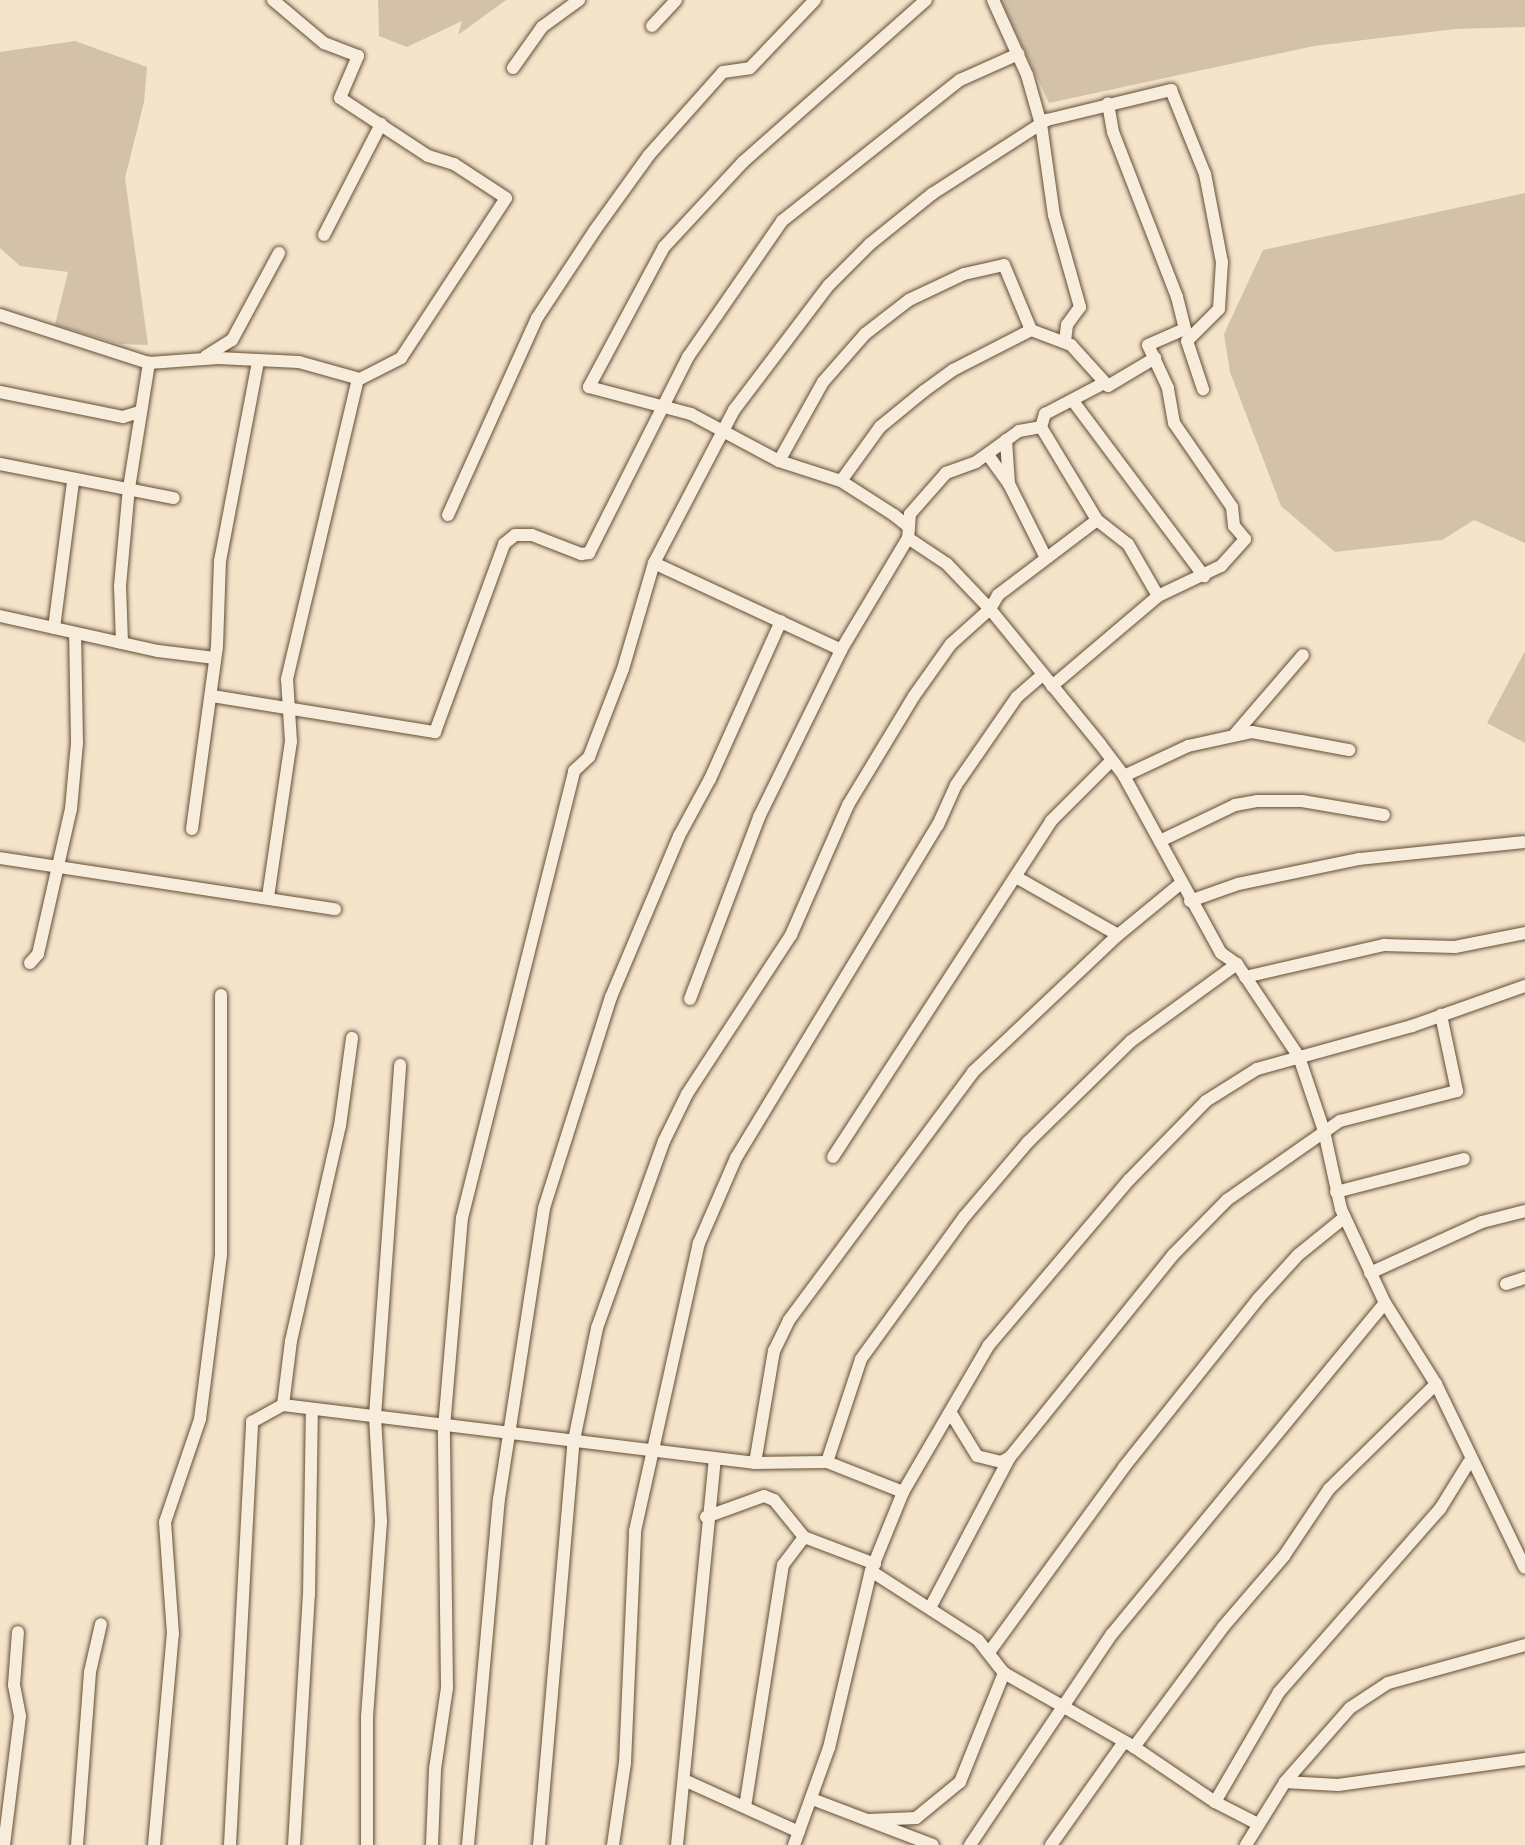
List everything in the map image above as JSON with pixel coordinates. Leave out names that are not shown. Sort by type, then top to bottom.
[{"type":"street","points":[[0,315],[149,363],[204,358],[299,362],[358,379],[401,358],[506,200],[340,98],[358,56],[324,43],[273,0]]},
{"type":"street","points":[[513,68],[542,27],[579,0]]},
{"type":"street","points":[[652,26],[676,0]]},
{"type":"street","points":[[448,515],[537,318],[595,230],[649,155],[723,72],[750,68],[815,0]]},
{"type":"street","points":[[926,0],[743,162],[664,247],[588,385],[663,410],[691,414],[779,461],[841,481],[947,564],[990,609],[1124,776],[1180,884],[1221,953],[1237,964],[1299,1057],[1324,1131],[1336,1192],[1345,1217],[1385,1303],[1436,1384],[1469,1462],[1525,1568]]},
{"type":"street","points":[[993,0],[1018,54],[1041,124],[1054,215],[1080,307],[1067,325],[1065,341]]},
{"type":"street","points":[[212,696],[435,732],[504,544],[515,535],[532,535],[581,554],[589,553],[688,357],[782,221],[960,80],[1018,54]]},
{"type":"street","points":[[432,1845],[436,1763],[447,1688],[444,1427],[458,1240],[496,1072],[574,771],[589,757],[623,669],[654,563],[726,431],[734,410],[782,344],[870,244],[986,156],[1041,124],[1108,103],[1174,92],[1205,174],[1222,262],[1219,309],[1186,335],[1148,345],[1155,358],[1174,423],[1232,507],[1234,526],[1245,539],[1244,545],[1204,576],[1158,596],[1052,686]]},
{"type":"street","points":[[1108,103],[1113,132],[1177,297],[1203,389]]},
{"type":"street","points":[[324,235],[381,124]]},
{"type":"street","points":[[204,358],[232,340],[279,253]]},
{"type":"street","points":[[779,461],[823,382],[865,334],[909,300],[964,274],[1004,265],[1031,330]]},
{"type":"street","points":[[841,481],[880,427],[924,391],[953,370],[1031,330],[1065,341],[1108,386],[1155,358]]},
{"type":"street","points":[[192,829],[212,696],[220,561],[258,361]]},
{"type":"street","points":[[122,643],[120,586],[129,488],[149,363]]},
{"type":"street","points":[[268,897],[291,742],[287,679],[358,379]]},
{"type":"street","points":[[1104,383],[1045,414],[1041,427],[1097,520],[1128,544],[1158,596]]},
{"type":"street","points":[[0,392],[123,417],[139,412]]},
{"type":"street","points":[[1073,401],[1204,576]]},
{"type":"street","points":[[690,999],[759,817],[841,650],[909,533],[910,514],[946,473],[988,455],[1019,431],[1041,427]]},
{"type":"street","points":[[1006,440],[1009,484]]},
{"type":"street","points":[[988,455],[1009,484],[1045,556]]},
{"type":"street","points":[[0,464],[73,481],[174,498]]},
{"type":"street","points":[[54,628],[73,481]]},
{"type":"street","points":[[539,1845],[574,1440],[597,1328],[630,1229],[687,1094],[791,935],[848,805],[914,696],[951,644],[990,609],[998,595],[1045,556],[1097,520]]},
{"type":"street","points":[[654,563],[841,650]]},
{"type":"street","points":[[0,616],[122,643],[215,658]]},
{"type":"street","points":[[468,1845],[499,1499],[512,1436],[544,1208],[574,1109],[651,900],[781,621]]},
{"type":"street","points":[[30,963],[38,954],[57,868],[77,743],[75,633]]},
{"type":"street","points":[[1124,776],[1188,746],[1237,733],[1303,655]]},
{"type":"street","points":[[613,1845],[625,1763],[635,1531],[649,1448],[692,1264],[731,1168],[938,825],[956,785],[1017,697],[1042,675]]},
{"type":"street","points":[[1217,739],[1277,734],[1349,750]]},
{"type":"street","points":[[833,1157],[1062,806],[1111,761]]},
{"type":"street","points":[[1160,841],[1235,805],[1257,801],[1302,801],[1384,815]]},
{"type":"street","points":[[1190,901],[1320,866],[1423,849],[1523,842]]},
{"type":"street","points":[[0,858],[335,909]]},
{"type":"street","points":[[1016,877],[1118,935]]},
{"type":"street","points":[[755,1463],[774,1351],[789,1320],[973,1072],[1118,935],[1180,884]]},
{"type":"street","points":[[1245,977],[1384,945],[1455,947],[1525,933]]},
{"type":"street","points":[[827,1462],[861,1359],[965,1216],[1028,1142],[1131,1041],[1237,964]]},
{"type":"street","points":[[794,1845],[829,1748],[873,1567],[903,1492],[952,1415],[960,1388],[989,1345],[1160,1146],[1230,1083],[1299,1057],[1441,1015],[1525,986]]},
{"type":"street","points":[[154,1845],[173,1634],[165,1522],[200,1419],[221,1254],[221,995]]},
{"type":"street","points":[[931,1606],[1010,1457],[1173,1255],[1227,1200],[1340,1121],[1457,1091],[1441,1015]]},
{"type":"street","points":[[283,1405],[291,1341],[340,1126],[352,1038]]},
{"type":"street","points":[[367,1845],[367,1717],[381,1521],[375,1416],[400,1065]]},
{"type":"street","points":[[1336,1192],[1464,1159]]},
{"type":"street","points":[[1370,1273],[1482,1222],[1525,1211]]},
{"type":"street","points":[[990,1651],[1124,1467],[1258,1299],[1298,1255],[1345,1217]]},
{"type":"street","points":[[1506,1284],[1525,1278]]},
{"type":"street","points":[[970,1845],[1112,1634],[1385,1303]]},
{"type":"street","points":[[1051,1845],[1223,1627],[1284,1556],[1329,1489],[1436,1384]]},
{"type":"street","points":[[230,1845],[252,1422],[283,1405],[512,1436],[649,1448],[715,1459],[755,1463],[827,1462],[903,1492]]},
{"type":"street","points":[[294,1845],[309,1595],[312,1409]]},
{"type":"street","points":[[952,1415],[977,1456],[1001,1462],[1010,1457]]},
{"type":"street","points":[[677,1845],[706,1517],[715,1459]]},
{"type":"street","points":[[1215,1802],[1279,1692],[1440,1509],[1469,1462]]},
{"type":"street","points":[[706,1517],[764,1496],[774,1500],[804,1537],[873,1567],[931,1606],[990,1651],[1004,1673],[1129,1745],[1215,1802],[1258,1824]]},
{"type":"street","points":[[745,1807],[783,1565],[804,1537]]},
{"type":"street","points":[[77,1845],[90,1672],[101,1624]]},
{"type":"street","points":[[4,1845],[20,1716],[14,1685],[18,1632]]},
{"type":"street","points":[[1246,1845],[1285,1782],[1350,1708],[1388,1683],[1525,1645]]},
{"type":"street","points":[[869,1820],[916,1818],[960,1782],[1004,1673]]},
{"type":"street","points":[[1285,1782],[1338,1785],[1525,1759]]},
{"type":"street","points":[[684,1780],[799,1832]]},
{"type":"street","points":[[812,1799],[933,1845]]},
{"type":"shaded area","points":[[378,0],[506,0],[458,35],[462,21],[407,47],[379,36]]},
{"type":"shaded area","points":[[1001,0],[1525,0],[1525,27],[1455,29],[1314,46],[1049,103]]},
{"type":"shaded area","points":[[75,41],[147,67],[144,102],[125,178],[148,345],[120,344],[55,325],[68,272],[20,266],[0,248],[0,52]]},
{"type":"shaded area","points":[[1525,193],[1525,543],[1474,520],[1442,540],[1335,552],[1281,506],[1230,372],[1224,334],[1263,250]]},
{"type":"shaded area","points":[[1525,651],[1525,743],[1487,723]]}]
